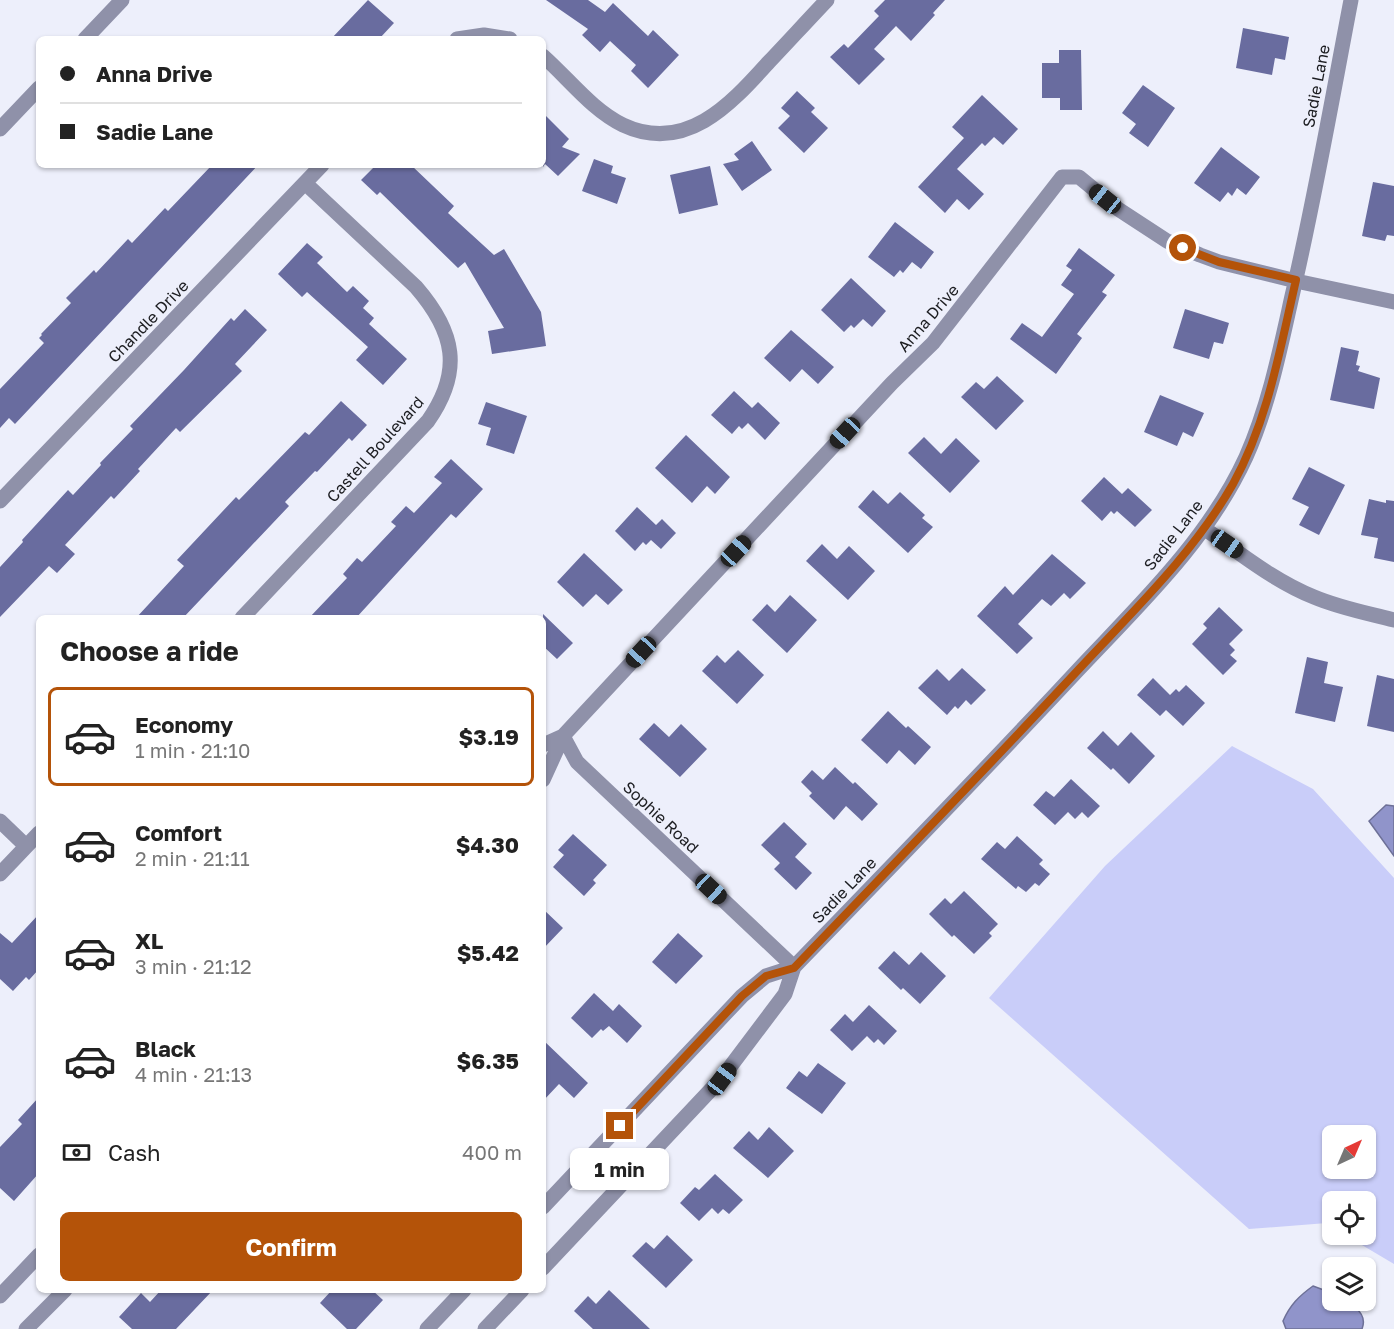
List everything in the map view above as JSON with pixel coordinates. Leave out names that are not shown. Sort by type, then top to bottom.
[{"type":"street","points":[[88,36],[122,0]]},
{"type":"street","points":[[546,59],[598,108],[625,126],[658,134],[678,131],[706,121],[733,101],[827,0]]},
{"type":"street","name":"Sadie Lane","points":[[546,1265],[722,1079],[785,994],[794,968],[1023,729],[1176,565],[1204,529],[1233,483],[1260,421],[1275,374],[1296,280],[1351,0]]},
{"type":"street","points":[[0,129],[36,91]]},
{"type":"street","name":"Chandle Drive","points":[[0,501],[319,168]]},
{"type":"street","name":"Anna Drive","points":[[546,773],[563,736],[892,383],[933,343],[1062,177],[1079,177],[1118,210],[1167,241],[1219,262],[1394,302]]},
{"type":"street","name":"Castell Boulevard","points":[[245,615],[428,421],[447,388],[451,370],[446,336],[431,305],[416,287],[305,183]]},
{"type":"street","points":[[1204,529],[1268,572],[1314,597],[1363,613],[1394,620]]},
{"type":"street","name":"Anna Drive","points":[[546,744],[563,736]]},
{"type":"street","name":"Sophie Road","points":[[563,736],[578,762],[794,968]]},
{"type":"street","points":[[0,821],[26,846]]},
{"type":"street","points":[[0,874],[36,836]]},
{"type":"street","name":"Sadie Lane","points":[[546,1204],[742,996],[766,976],[794,968]]},
{"type":"street","points":[[0,1296],[36,1258]]},
{"type":"street","points":[[26,1329],[62,1293]]},
{"type":"street","points":[[427,1329],[461,1293]]},
{"type":"street","points":[[485,1329],[519,1293]]},
{"type":"shaded area","points":[[1232,746],[1313,789],[1394,878],[1394,1264],[1362,1245],[1376,1245],[1376,1191],[1322,1191],[1322,1223],[1249,1229],[989,998],[1105,866]]},
{"type":"shaded area","points":[[1386,805],[1394,806],[1394,856],[1369,821]]},
{"type":"shaded area","points":[[1313,1286],[1322,1289],[1322,1311],[1359,1311],[1362,1317],[1362,1329],[1286,1329],[1283,1321],[1299,1297]]},
{"type":"building","points":[[368,0],[394,23],[382,36],[334,36]]},
{"type":"building","points":[[546,0],[588,0],[605,12],[613,3],[648,36],[653,30],[679,55],[648,88],[631,71],[636,65],[610,41],[600,52],[582,35],[588,29]]},
{"type":"building","points":[[885,0],[945,0],[933,13],[935,15],[911,41],[896,26],[874,49],[885,59],[859,85],[830,57],[844,44],[848,48],[879,16],[874,11]]},
{"type":"building","points":[[1243,28],[1289,37],[1285,60],[1275,58],[1272,75],[1236,68]]},
{"type":"building","points":[[1059,50],[1081,50],[1082,110],[1060,110],[1060,98],[1042,98],[1042,63],[1059,63]]},
{"type":"building","points":[[1143,85],[1175,108],[1148,147],[1129,133],[1136,124],[1122,113]]},
{"type":"building","points":[[797,91],[815,108],[811,112],[828,128],[804,153],[778,128],[790,116],[781,108]]},
{"type":"building","points":[[982,95],[1018,129],[1003,145],[994,137],[985,146],[982,143],[957,169],[984,194],[969,210],[957,199],[945,213],[918,187],[964,138],[952,127]]},
{"type":"building","points":[[546,116],[569,139],[562,147],[580,154],[558,176],[546,165]]},
{"type":"building","points":[[752,141],[772,170],[742,191],[723,164],[739,160],[734,154]]},
{"type":"building","points":[[1221,147],[1260,177],[1246,195],[1237,188],[1232,196],[1228,192],[1220,202],[1194,183]]},
{"type":"building","points":[[594,159],[613,166],[611,173],[626,178],[617,204],[582,191]]},
{"type":"building","points":[[710,166],[718,205],[679,214],[670,175]]},
{"type":"building","points":[[209,168],[255,168],[15,424],[9,418],[0,428],[0,389],[44,343],[39,338],[41,334],[71,303],[66,298],[94,270],[96,273],[128,239],[132,243],[165,208],[168,211]]},
{"type":"building","points":[[373,168],[414,168],[454,206],[448,213],[494,255],[504,249],[541,312],[546,346],[492,354],[488,331],[504,328],[465,262],[458,268],[380,192],[377,195],[361,180]]},
{"type":"building","points":[[1373,182],[1394,186],[1394,236],[1387,235],[1385,241],[1362,236]]},
{"type":"building","points":[[895,222],[934,252],[921,269],[912,262],[903,273],[900,270],[894,277],[868,257]]},
{"type":"building","points":[[307,243],[323,257],[317,263],[347,292],[353,286],[369,301],[363,308],[374,318],[369,324],[407,359],[383,385],[356,360],[368,347],[307,292],[302,297],[278,274]]},
{"type":"building","points":[[1079,248],[1115,275],[1102,292],[1107,295],[1077,334],[1082,338],[1056,374],[1010,339],[1022,323],[1042,337],[1074,294],[1061,285],[1072,270],[1066,266]]},
{"type":"building","points":[[851,278],[886,311],[872,327],[863,319],[854,328],[851,325],[844,332],[821,310]]},
{"type":"building","points":[[245,309],[267,330],[235,364],[242,371],[180,432],[176,428],[114,499],[111,496],[65,545],[75,554],[57,573],[49,566],[0,617],[0,567],[68,490],[73,495],[101,465],[100,463],[133,429],[130,426],[231,318],[234,321]]},
{"type":"building","points":[[1185,309],[1229,323],[1223,344],[1214,342],[1209,359],[1173,348]]},
{"type":"building","points":[[791,330],[834,367],[818,384],[802,369],[790,382],[764,358]]},
{"type":"building","points":[[1341,347],[1359,351],[1356,365],[1360,366],[1358,371],[1380,378],[1374,409],[1330,400]]},
{"type":"building","points":[[997,376],[1024,401],[996,430],[961,397],[976,382],[984,389]]},
{"type":"building","points":[[734,391],[752,408],[758,402],[780,423],[765,440],[748,423],[742,429],[739,426],[732,434],[711,415]]},
{"type":"building","points":[[1160,395],[1204,413],[1193,437],[1183,432],[1177,446],[1144,432]]},
{"type":"building","points":[[341,401],[367,425],[352,441],[349,438],[285,502],[289,506],[186,615],[139,615],[184,566],[177,560],[236,497],[239,500],[305,432],[309,435]]},
{"type":"building","points":[[486,402],[527,416],[514,454],[486,445],[491,428],[478,424]]},
{"type":"building","points":[[686,435],[730,477],[715,494],[707,486],[692,503],[655,468]]},
{"type":"building","points":[[924,437],[941,454],[956,438],[980,461],[950,493],[908,453]]},
{"type":"building","points":[[451,459],[483,489],[456,518],[451,514],[359,615],[312,615],[347,578],[343,574],[357,558],[362,562],[396,526],[391,522],[406,506],[414,513],[442,483],[434,477]]},
{"type":"building","points":[[1309,467],[1345,485],[1319,535],[1299,525],[1309,507],[1292,499]]},
{"type":"building","points":[[1104,477],[1122,494],[1128,488],[1152,510],[1135,527],[1117,511],[1114,514],[1111,511],[1102,521],[1081,501]]},
{"type":"building","points":[[873,490],[888,504],[900,492],[925,515],[922,518],[933,527],[908,553],[858,507]]},
{"type":"building","points":[[1369,499],[1386,503],[1386,500],[1394,501],[1394,562],[1374,558],[1378,538],[1361,535]]},
{"type":"building","points":[[637,507],[656,525],[662,519],[676,533],[661,549],[651,540],[646,545],[643,542],[635,551],[615,531]]},
{"type":"building","points":[[822,544],[837,559],[849,546],[875,571],[848,600],[806,561]]},
{"type":"building","points":[[584,553],[623,590],[608,605],[596,594],[583,607],[557,582]]},
{"type":"building","points":[[1052,554],[1086,583],[1070,599],[1064,593],[1051,606],[1042,599],[1018,624],[1033,638],[1017,654],[977,616],[1005,586],[1013,595]]},
{"type":"building","points":[[790,595],[817,620],[787,653],[752,620],[767,604],[775,612]]},
{"type":"building","points":[[1219,607],[1243,630],[1229,644],[1235,650],[1230,655],[1237,661],[1223,675],[1192,644],[1207,628],[1203,624]]},
{"type":"building","points":[[546,617],[573,643],[557,659],[546,649]]},
{"type":"building","points":[[738,650],[764,675],[737,704],[702,671],[717,655],[725,663]]},
{"type":"building","points":[[1307,657],[1328,662],[1324,683],[1343,687],[1335,722],[1295,713]]},
{"type":"building","points":[[962,668],[986,690],[971,705],[966,700],[958,709],[955,706],[947,715],[918,688],[937,669],[949,681]]},
{"type":"building","points":[[1377,675],[1394,679],[1394,732],[1367,726]]},
{"type":"building","points":[[1153,678],[1170,695],[1176,689],[1179,692],[1186,685],[1205,703],[1183,726],[1166,710],[1160,716],[1137,695]]},
{"type":"building","points":[[888,711],[931,747],[915,765],[899,750],[887,764],[861,740]]},
{"type":"building","points":[[654,723],[669,737],[681,724],[707,749],[680,777],[639,739]]},
{"type":"building","points":[[1103,731],[1118,746],[1131,732],[1155,756],[1129,784],[1087,748]]},
{"type":"building","points":[[835,767],[878,804],[862,821],[846,806],[834,820],[809,796],[812,793],[801,782],[812,770],[823,780]]},
{"type":"building","points":[[1071,779],[1100,806],[1088,818],[1082,812],[1075,819],[1068,812],[1055,825],[1033,805],[1046,791],[1054,797]]},
{"type":"building","points":[[784,822],[807,844],[795,857],[812,873],[796,890],[774,869],[780,863],[761,845]]},
{"type":"building","points":[[573,834],[607,865],[593,880],[596,883],[584,896],[553,867],[564,855],[558,850]]},
{"type":"building","points":[[1017,836],[1043,860],[1039,864],[1050,874],[1039,886],[1035,883],[1026,892],[1018,886],[1016,889],[981,859],[997,842],[1005,849]]},
{"type":"building","points":[[964,891],[998,924],[989,933],[992,936],[974,954],[954,935],[952,937],[929,914],[945,898],[951,904]]},
{"type":"building","points":[[546,912],[563,928],[546,946]]},
{"type":"building","points":[[36,917],[36,972],[29,980],[26,977],[13,991],[0,979],[0,933],[12,943]]},
{"type":"building","points":[[678,933],[703,956],[676,984],[652,962]]},
{"type":"building","points":[[894,951],[909,965],[921,952],[946,976],[920,1004],[878,968]]},
{"type":"building","points":[[594,993],[613,1011],[619,1004],[642,1026],[627,1043],[609,1026],[603,1031],[601,1029],[592,1038],[571,1018]]},
{"type":"building","points":[[869,1005],[897,1031],[884,1045],[878,1039],[874,1043],[867,1036],[852,1051],[830,1030],[845,1014],[853,1022]]},
{"type":"building","points":[[546,1043],[588,1083],[574,1098],[559,1084],[546,1098]]},
{"type":"building","points":[[818,1063],[846,1083],[822,1114],[786,1088],[799,1071],[807,1077]]},
{"type":"building","points":[[36,1100],[36,1176],[14,1201],[0,1188],[0,1147],[22,1124],[18,1120]]},
{"type":"building","points":[[769,1127],[794,1151],[768,1178],[733,1148],[749,1131],[758,1140]]},
{"type":"building","points":[[715,1174],[743,1200],[729,1214],[723,1209],[718,1214],[712,1208],[699,1221],[680,1203],[695,1187],[699,1190]]},
{"type":"building","points":[[667,1235],[693,1260],[666,1288],[632,1256],[646,1242],[654,1249]]},
{"type":"building","points":[[609,1290],[650,1329],[593,1329],[574,1311],[588,1296],[596,1304]]},
{"type":"building","points":[[141,1293],[150,1302],[158,1293],[210,1293],[176,1329],[132,1329],[119,1317]]},
{"type":"building","points":[[329,1293],[375,1293],[383,1300],[356,1329],[347,1329],[320,1303]]},
{"type":"route","points":[[620,1126],[742,996],[766,976],[794,968],[1023,729],[1176,565],[1204,529],[1233,483],[1260,421],[1275,374],[1296,280],[1219,262],[1183,248]]}]
